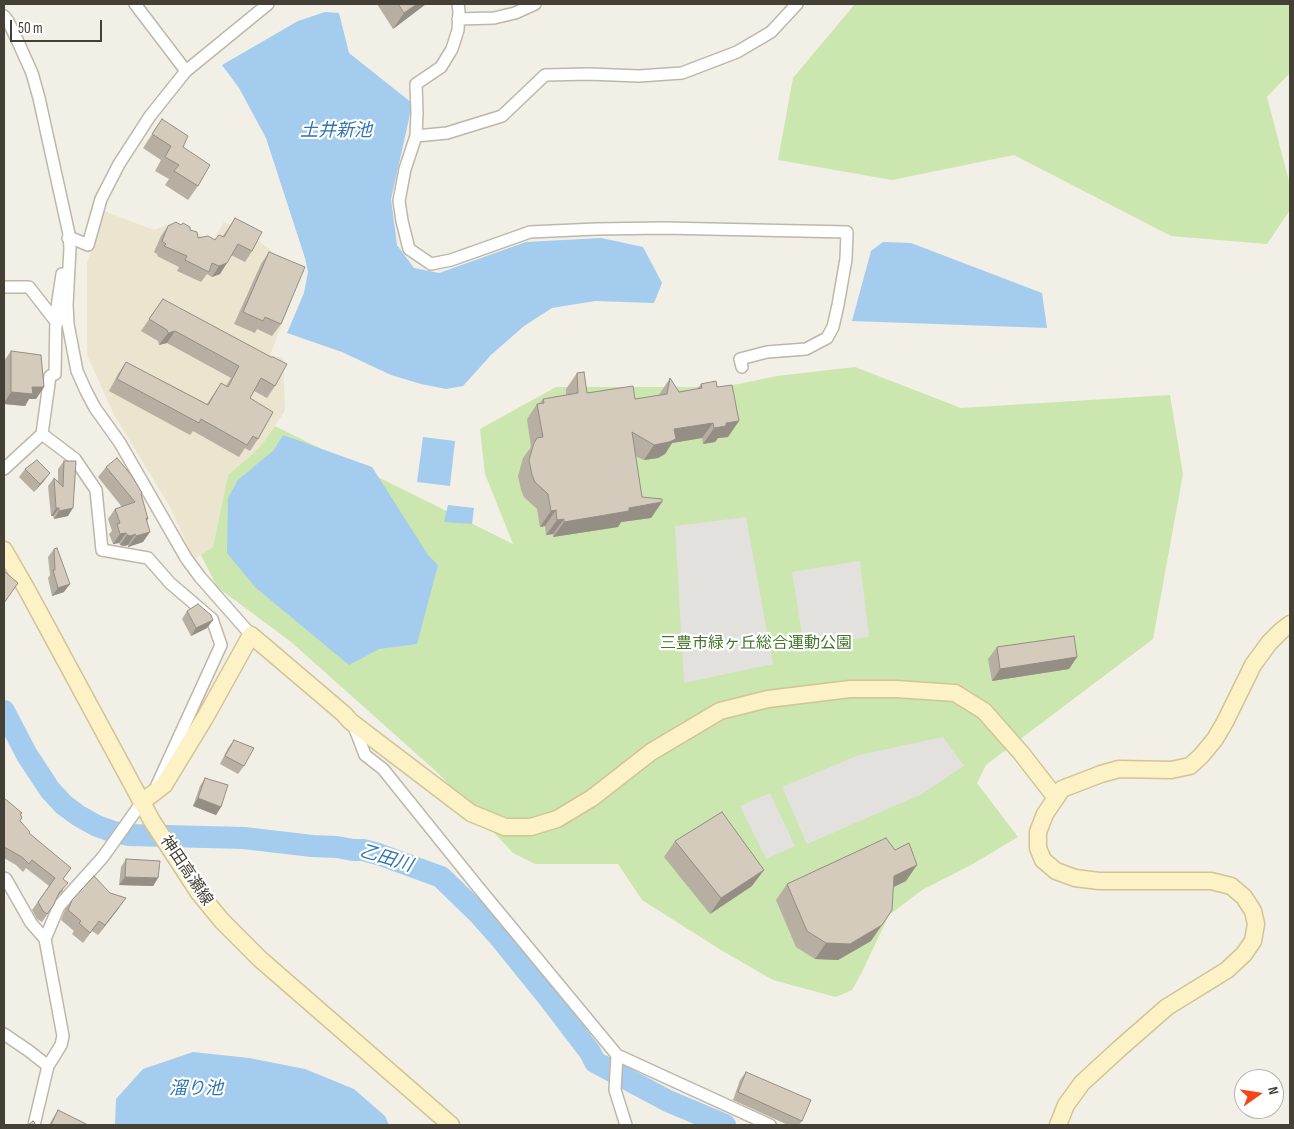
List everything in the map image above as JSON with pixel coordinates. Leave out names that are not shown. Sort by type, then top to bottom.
[{"type":"street","points":[[135,4],[186,71]]},
{"type":"street","points":[[68,238],[88,245],[101,199],[119,164],[150,116],[186,71],[268,4]]},
{"type":"street","points":[[458,4],[458,30],[452,48],[441,67],[416,84],[416,136],[404,169],[399,201],[409,249],[431,264],[451,260],[530,232],[654,228],[847,232],[846,259],[838,305],[833,327],[827,338],[806,349],[767,352],[740,359],[742,367]]},
{"type":"street","points":[[458,19],[494,18],[515,13],[535,4]]},
{"type":"street","points":[[416,136],[447,133],[502,116],[545,75],[639,76],[682,73],[737,52],[771,32],[797,4]]},
{"type":"street","points":[[4,16],[32,73],[39,98],[70,248],[68,324],[77,371],[95,408],[120,443],[186,558],[200,578],[251,635],[350,721],[471,813],[505,827],[531,826],[557,820],[592,798],[651,752],[720,711],[768,699],[850,689],[896,689],[955,693],[984,711],[1022,754],[1056,798]]},
{"type":"street","points":[[4,469],[42,434],[50,376],[55,374],[56,314],[68,238]]},
{"type":"street","points":[[4,287],[29,287],[57,323]]},
{"type":"street","points":[[42,434],[75,458],[96,490],[102,550],[148,558],[170,583],[212,619],[221,645],[147,798],[103,857],[60,906],[45,939]]},
{"type":"street","name":"神田高瀬線","points":[[4,550],[147,798],[158,830],[199,893],[222,921],[260,959],[451,1125]]},
{"type":"street","points":[[1058,1125],[1066,1105],[1082,1084],[1107,1061],[1167,1007],[1227,970],[1244,954],[1252,941],[1256,924],[1253,911],[1244,897],[1231,886],[1211,880],[1099,881],[1075,878],[1056,871],[1043,860],[1038,848],[1038,832],[1045,814],[1062,789],[1101,774],[1119,769],[1171,770],[1190,766],[1215,739],[1254,664],[1268,643],[1290,624]]},
{"type":"street","points":[[147,798],[164,784],[206,716],[251,635]]},
{"type":"street","points":[[350,721],[365,755],[383,769],[478,888],[617,1056],[770,1125]]},
{"type":"street","points":[[4,878],[31,923],[45,939],[63,1036],[61,1045],[48,1066],[34,1125]]},
{"type":"street","points":[[4,1034],[48,1066]]},
{"type":"street","points":[[617,1056],[615,1090],[626,1125]]},
{"type":"shaded area","points":[[104,211],[154,230],[171,223],[213,240],[224,222],[250,234],[292,267],[300,278],[270,355],[283,358],[285,411],[260,447],[228,475],[213,548],[194,559],[169,505],[114,415],[87,355],[87,263]]},
{"type":"shaded area","points":[[746,517],[773,664],[684,683],[675,526]]},
{"type":"shaded area","points":[[860,561],[869,637],[804,646],[792,572]]},
{"type":"shaded area","points":[[943,737],[964,766],[922,794],[807,844],[782,787],[859,755]]},
{"type":"shaded area","points":[[770,793],[795,846],[766,859],[740,806]]},
{"type":"green space","points":[[855,4],[1290,4],[1290,73],[1267,97],[1290,185],[1290,210],[1267,244],[1171,236],[1014,155],[892,180],[778,160],[793,78]]},
{"type":"green space","name":"三豊市緑ヶ丘総合運動公園","points":[[855,367],[961,408],[1170,395],[1183,474],[1153,639],[986,765],[977,783],[1018,837],[971,865],[922,890],[889,915],[852,990],[836,997],[773,980],[721,950],[642,900],[618,864],[535,864],[513,853],[439,774],[290,641],[217,587],[201,555],[213,547],[228,475],[260,447],[275,426],[513,544],[485,474],[480,429],[556,387],[724,387],[777,376]]},
{"type":"water","name":"土井新池","points":[[325,12],[339,13],[349,53],[412,103],[391,199],[397,245],[414,268],[439,273],[526,242],[601,238],[643,247],[662,283],[654,303],[595,301],[552,308],[524,326],[491,355],[463,386],[446,389],[391,375],[342,352],[287,333],[304,293],[308,272],[305,258],[266,138],[239,88],[222,65],[298,21]]},
{"type":"water","points":[[883,242],[911,243],[1042,293],[1047,328],[852,321],[871,251]]},
{"type":"water","points":[[283,435],[372,467],[428,555],[438,565],[417,644],[379,649],[349,665],[255,587],[227,553],[228,498],[238,480],[274,450]]},
{"type":"water","points":[[423,437],[455,441],[450,486],[417,482]]},
{"type":"water","points":[[448,505],[474,508],[472,524],[444,522]]},
{"type":"water","name":"溜り池","points":[[193,1052],[249,1058],[305,1069],[354,1089],[385,1116],[389,1125],[115,1125],[116,1099],[143,1069]]},
{"type":"building","points":[[398,4],[417,4],[404,13]]},
{"type":"building","points":[[162,119],[188,136],[183,147],[210,165],[198,186],[174,171],[179,165],[165,157],[171,146],[152,134]]},
{"type":"building","points":[[235,218],[262,232],[252,251],[238,244],[227,263],[219,266],[212,263],[209,272],[185,260],[187,256],[164,246],[166,244],[162,241],[168,226],[176,222],[181,225],[183,223],[190,227],[190,230],[197,232],[198,238],[208,236],[215,240],[219,235],[224,237]]},
{"type":"building","points":[[269,252],[305,267],[281,324],[265,317],[263,321],[243,312]]},
{"type":"building","points":[[163,299],[287,364],[275,386],[261,378],[250,398],[273,412],[258,439],[253,436],[247,445],[201,419],[199,423],[117,379],[126,362],[208,405],[221,383],[228,387],[239,366],[175,331],[168,333],[167,330],[149,319]]},
{"type":"building","points":[[11,351],[41,355],[44,387],[32,387],[33,394],[11,392]]},
{"type":"building","points":[[584,372],[587,393],[633,386],[635,399],[667,394],[670,378],[679,392],[702,388],[701,384],[716,381],[717,387],[732,385],[739,421],[726,423],[726,426],[714,428],[713,423],[674,429],[676,439],[654,445],[632,432],[642,497],[662,499],[662,502],[629,508],[629,511],[564,522],[564,519],[557,520],[556,510],[551,511],[548,494],[535,482],[529,460],[537,438],[543,437],[537,404],[544,403],[543,399],[578,393],[577,373]]},
{"type":"building","points":[[117,458],[132,476],[142,493],[150,532],[136,536],[135,534],[131,536],[126,533],[120,534],[117,524],[120,523],[115,509],[135,502],[106,467]]},
{"type":"building","points":[[37,460],[50,473],[40,484],[25,469]]},
{"type":"building","points":[[64,461],[76,461],[73,508],[59,511],[59,508],[56,508],[54,478],[63,487]]},
{"type":"building","points":[[57,548],[70,584],[58,588],[53,570],[55,570],[54,549]]},
{"type":"building","points":[[4,571],[18,583],[4,603]]},
{"type":"building","points":[[198,604],[211,615],[213,620],[196,628],[187,611]]},
{"type":"building","points":[[1074,636],[1077,657],[1000,669],[997,647]]},
{"type":"building","points":[[234,740],[254,748],[244,766],[225,756]]},
{"type":"building","points":[[205,778],[228,785],[221,807],[198,798]]},
{"type":"building","points":[[4,798],[22,813],[20,814],[22,817],[20,821],[29,833],[71,868],[63,879],[68,883],[59,893],[47,914],[38,902],[55,878],[32,860],[29,864],[22,857],[4,847]]},
{"type":"building","points":[[722,812],[764,870],[721,898],[675,841]]},
{"type":"building","points":[[886,838],[895,850],[909,843],[917,865],[894,876],[892,910],[882,925],[850,944],[826,943],[807,931],[787,884]]},
{"type":"building","points":[[126,859],[160,861],[158,878],[125,877]]},
{"type":"building","points":[[94,876],[110,893],[126,898],[105,925],[99,921],[90,933],[79,923],[81,921],[68,910],[72,900]]},
{"type":"building","points":[[746,1072],[811,1100],[802,1121],[738,1092]]},
{"type":"building","points":[[58,1110],[88,1125],[51,1125]]},
{"type":"waterway","name":"乙田川","points":[[4,711],[27,755],[50,790],[64,805],[97,826],[129,835],[244,838],[363,850],[441,877],[478,913],[502,940],[590,1052],[595,1062],[668,1101],[725,1125]]}]
